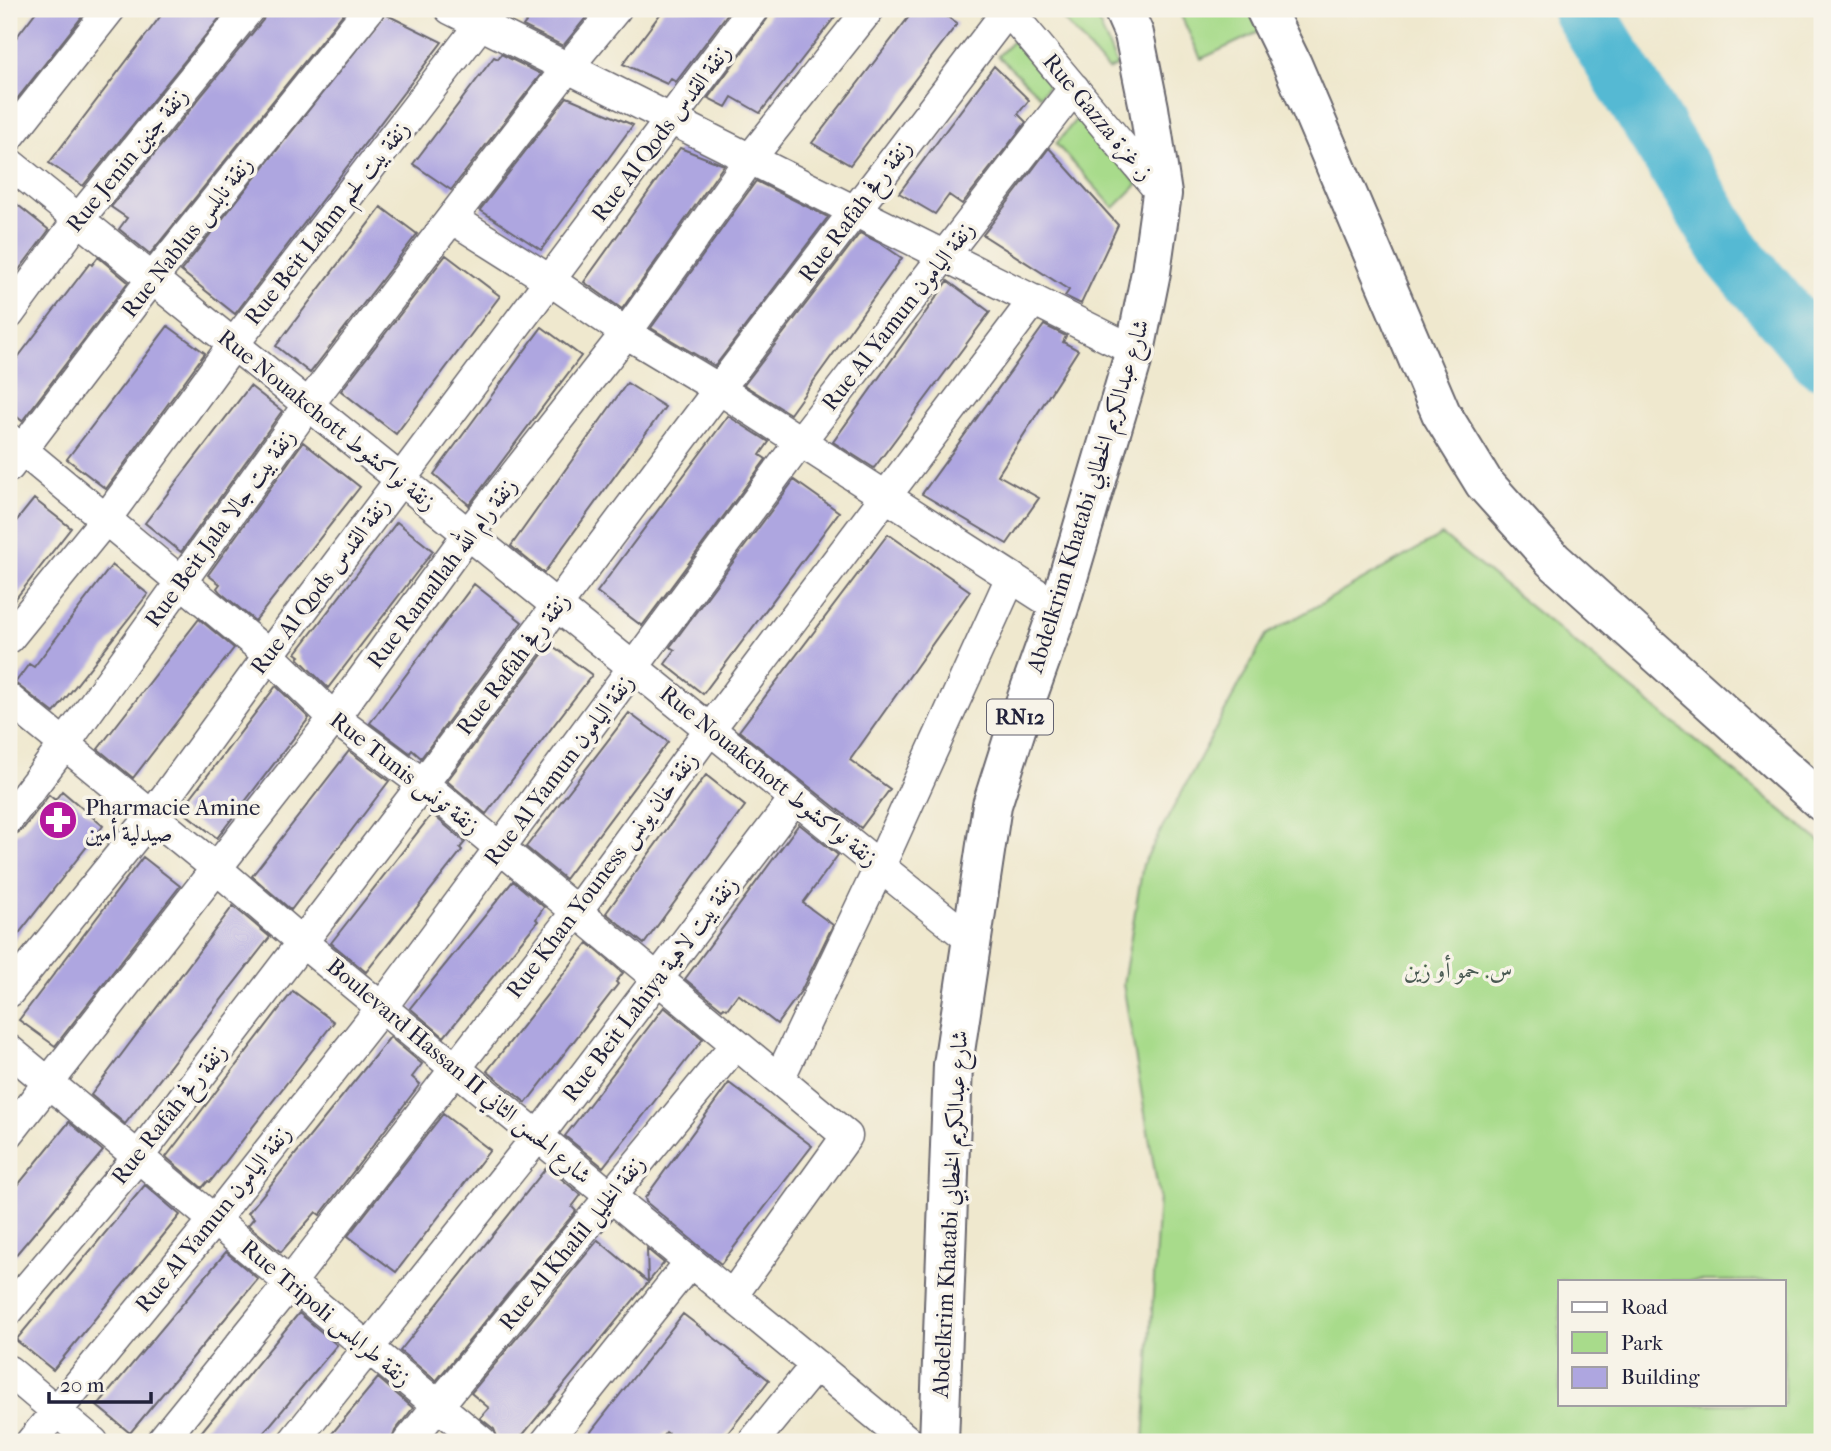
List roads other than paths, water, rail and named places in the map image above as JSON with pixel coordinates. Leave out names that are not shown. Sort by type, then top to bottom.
[{"type":"main road","name":"Abdelkrim Khatabi شارع عبدالكريم الخطابي","points":[[939,1442],[953,1065],[992,805],[1059,608],[1135,351],[1151,272],[1162,194],[1137,47],[1123,9]]},
{"type":"main road","points":[[1265,9],[1292,64],[1441,413],[1483,483],[1553,560],[1822,802]]},
{"type":"street","points":[[9,138],[110,9]]},
{"type":"street","name":"Rue Jenin زنقة جنين","points":[[9,314],[78,220],[249,9]]},
{"type":"street","name":"Rue Nablus زنقة نابلس","points":[[13,452],[369,9]]},
{"type":"street","points":[[450,9],[486,16],[568,67],[1135,351]]},
{"type":"street","name":"Rue Beit Jala زنقة بيت جالا","points":[[9,818],[308,405],[568,67],[616,9]]},
{"type":"street","name":"Rue Al Qods زنقة القدس","points":[[9,992],[151,817],[400,479],[753,9]]},
{"type":"street","name":"Rue Ramallah زنقة رام الله","points":[[9,1133],[334,718],[468,534],[626,333],[750,159],[869,9]]},
{"type":"street","name":"Rue Gazza ز. غزة","points":[[1008,9],[1162,194]]},
{"type":"street","name":"Rue Rafah زنقة رفح","points":[[9,1310],[138,1157],[1008,9]]},
{"type":"street","name":"Rue Beit Lahm زنقة بيت لحم","points":[[9,638],[105,520],[233,345],[486,16]]},
{"type":"street","name":"Rue Al Yamun زنقة اليامون","points":[[30,1442],[214,1220],[382,1007],[800,442],[1074,88]]},
{"type":"street","name":"Rue Nouakchott زنقة نواكشوط","points":[[9,163],[972,941]]},
{"type":"street","points":[[453,219],[551,281],[626,333],[719,389],[1059,608]]},
{"type":"street","name":"Rue Khan Youness زنقة خان يونس","points":[[161,1442],[290,1283],[577,911],[710,729],[1034,300]]},
{"type":"street","name":"Rue Tunis زنقة تونس","points":[[13,452],[105,520],[269,655],[334,718],[423,784],[848,1136],[732,1296]]},
{"type":"street","points":[[779,1079],[880,866],[1011,577]]},
{"type":"street","name":"Boulevard Hassan II شارع الحسن الثاني","points":[[9,699],[151,817],[216,867],[302,942],[909,1442]]},
{"type":"street","name":"Rue Beit Lahiya زنقة بيت لاهية","points":[[293,1442],[538,1136],[796,798]]},
{"type":"street","name":"Rue Al Khalil زنقة الخليل","points":[[408,1442],[736,1044]]},
{"type":"street","name":"Rue Tripoli زنقة طرابلس","points":[[9,1050],[482,1442]]},
{"type":"street","points":[[546,1442],[690,1262]]},
{"type":"street","points":[[753,1442],[816,1365]]},
{"type":"street","points":[[9,1371],[93,1442]]},
{"type":"waterway","points":[[1582,9],[1733,255],[1822,359]]},
{"type":"place","name":"Pharmacie Amine صيدلية أمين","points":[[58,820]]},
{"type":"park label","name":"س. حمو أو زين","points":[[1458,970]]}]
